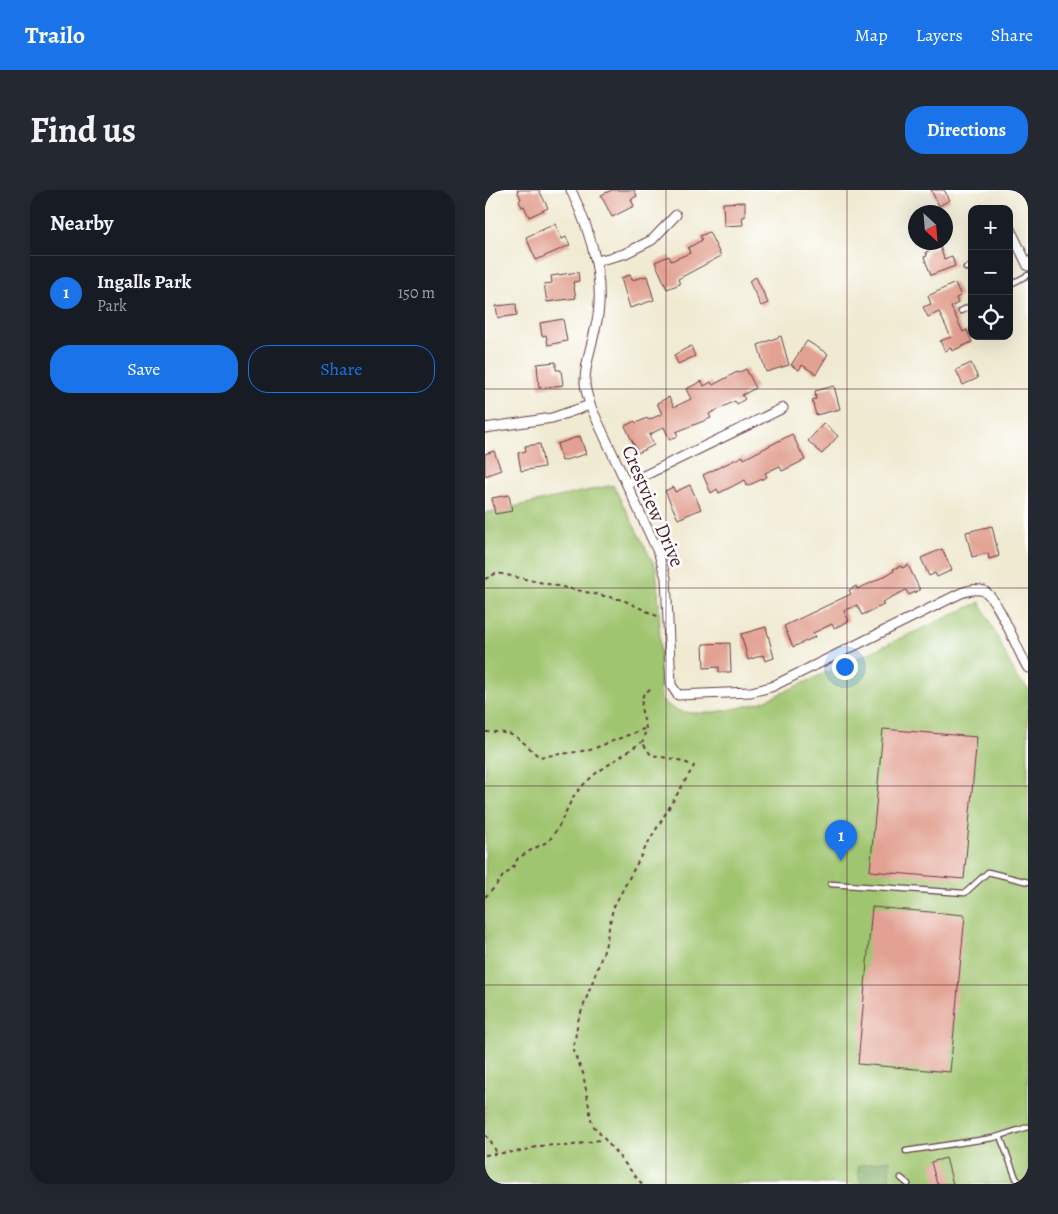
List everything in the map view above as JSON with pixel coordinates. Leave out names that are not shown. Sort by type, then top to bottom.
[{"type":"street","name":"Crestview Drive","points":[[571,190],[579,207],[597,261],[600,290],[598,315],[585,379],[590,405],[659,554],[666,578],[671,685],[678,695],[751,692],[771,687],[972,589],[985,591],[994,601],[1028,668]]},
{"type":"street","points":[[597,261],[624,254],[651,240],[676,215]]},
{"type":"street","points":[[1013,245],[1028,266]]},
{"type":"street","points":[[485,428],[553,418],[590,405]]},
{"type":"street","points":[[627,484],[783,408]]},
{"type":"lane","points":[[1013,283],[1028,275]]},
{"type":"lane","points":[[961,311],[968,307]]},
{"type":"lane","points":[[831,884],[965,893],[988,872],[1028,882]]},
{"type":"lane","points":[[906,1151],[1001,1136],[1028,1127]]},
{"type":"lane","points":[[1001,1136],[1016,1178],[1021,1184]]},
{"type":"lane","points":[[901,1178],[908,1184]]},
{"type":"path","points":[[485,579],[497,573],[623,600],[669,621]]},
{"type":"path","points":[[485,897],[503,876],[513,870],[518,858],[549,841],[559,826],[573,797],[582,786],[595,774],[642,742],[646,728],[641,708],[643,695],[651,688]]},
{"type":"path","points":[[485,732],[504,731],[521,740],[539,757],[590,750],[646,728]]},
{"type":"path","points":[[642,742],[651,755],[679,760],[694,766],[613,908],[605,948],[577,1022],[573,1051],[583,1073],[591,1124],[642,1184]]},
{"type":"path","points":[[485,1135],[498,1155]]},
{"type":"path","points":[[485,1156],[522,1151],[540,1146],[568,1146],[604,1139]]},
{"type":"green space","points":[[613,485],[656,568],[659,603],[661,700],[674,709],[684,712],[707,713],[743,707],[764,701],[980,602],[1017,678],[1028,688],[1028,1184],[485,1184],[485,513]]},
{"type":"green space","points":[[890,1160],[889,1176],[891,1184],[864,1184],[860,1181],[858,1166]]},
{"type":"building","points":[[517,190],[539,190],[548,208],[529,217],[524,206],[522,207],[519,201],[521,199]]},
{"type":"building","points":[[612,190],[634,190],[637,196],[631,199],[634,206],[612,217],[601,195]]},
{"type":"building","points":[[931,190],[944,190],[950,200],[938,205]]},
{"type":"building","points":[[745,202],[745,217],[742,217],[743,225],[724,226],[723,203]]},
{"type":"building","points":[[555,224],[562,239],[566,237],[570,245],[536,260],[526,237]]},
{"type":"building","points":[[709,232],[721,256],[678,279],[680,284],[667,289],[655,262],[669,256],[671,261],[690,253],[688,248],[702,240],[700,236]]},
{"type":"building","points":[[941,250],[944,259],[952,256],[955,266],[931,275],[924,257],[927,256],[926,252]]},
{"type":"building","points":[[578,272],[579,281],[573,282],[576,298],[547,302],[544,284],[552,283],[551,276]]},
{"type":"building","points":[[630,275],[632,280],[647,276],[654,300],[630,308],[621,278]]},
{"type":"building","points":[[756,277],[768,303],[761,306],[749,281]]},
{"type":"building","points":[[955,283],[961,296],[956,298],[958,303],[951,307],[963,332],[967,330],[968,340],[972,342],[952,351],[951,348],[945,351],[940,341],[951,337],[939,312],[928,317],[923,307],[931,304],[928,296]]},
{"type":"building","points":[[516,304],[517,315],[498,318],[496,306]]},
{"type":"building","points":[[563,319],[567,341],[548,345],[546,335],[542,336],[540,323]]},
{"type":"building","points":[[781,336],[789,365],[766,372],[758,345]]},
{"type":"building","points":[[807,341],[828,354],[816,374],[802,365],[799,370],[791,365]]},
{"type":"building","points":[[691,346],[695,356],[678,364],[674,355]]},
{"type":"building","points":[[556,362],[556,370],[561,370],[563,385],[539,388],[537,364]]},
{"type":"building","points":[[971,363],[978,378],[963,385],[956,370]]},
{"type":"building","points":[[746,369],[756,388],[742,395],[745,399],[737,404],[735,401],[709,414],[711,418],[676,432],[678,436],[670,440],[664,427],[649,435],[654,445],[638,453],[625,426],[635,421],[636,423],[647,418],[648,420],[662,414],[657,403],[669,397],[674,407],[691,399],[686,389],[702,381],[704,386],[711,382],[713,385]]},
{"type":"building","points":[[834,386],[840,409],[816,415],[812,400],[816,399],[815,391]]},
{"type":"building","points":[[824,423],[838,436],[822,454],[808,441]]},
{"type":"building","points":[[792,434],[805,460],[782,471],[780,466],[765,473],[767,477],[747,486],[745,480],[719,493],[717,489],[711,493],[703,475],[743,456],[744,459]]},
{"type":"building","points":[[580,436],[586,454],[562,461],[557,444]]},
{"type":"building","points":[[540,444],[544,467],[521,471],[518,453],[526,451],[525,446]]},
{"type":"building","points":[[494,451],[501,470],[485,476],[485,454]]},
{"type":"building","points":[[690,485],[701,509],[678,519],[665,491],[673,487],[675,492]]},
{"type":"building","points":[[509,495],[512,511],[495,514],[492,498]]},
{"type":"building","points":[[992,526],[999,556],[989,559],[988,553],[972,557],[966,532]]},
{"type":"building","points":[[942,549],[952,570],[937,577],[935,573],[929,576],[921,558]]},
{"type":"building","points":[[908,565],[920,590],[909,595],[906,590],[882,602],[884,605],[862,615],[857,605],[844,611],[849,621],[834,628],[832,624],[813,633],[815,637],[793,647],[784,626],[851,594],[849,590],[856,586],[857,589],[894,571],[893,569]]},
{"type":"building","points":[[766,627],[774,658],[765,661],[763,655],[748,660],[741,634]]},
{"type":"building","points":[[730,643],[731,672],[719,672],[719,667],[704,668],[703,644]]},
{"type":"building","points":[[883,729],[977,737],[964,879],[870,871]]},
{"type":"building","points":[[872,907],[965,915],[950,1072],[858,1064]]},
{"type":"building","points":[[946,1158],[953,1184],[937,1184],[931,1162]]},
{"type":"place","name":"Ingalls Park","points":[[841,861]]}]
